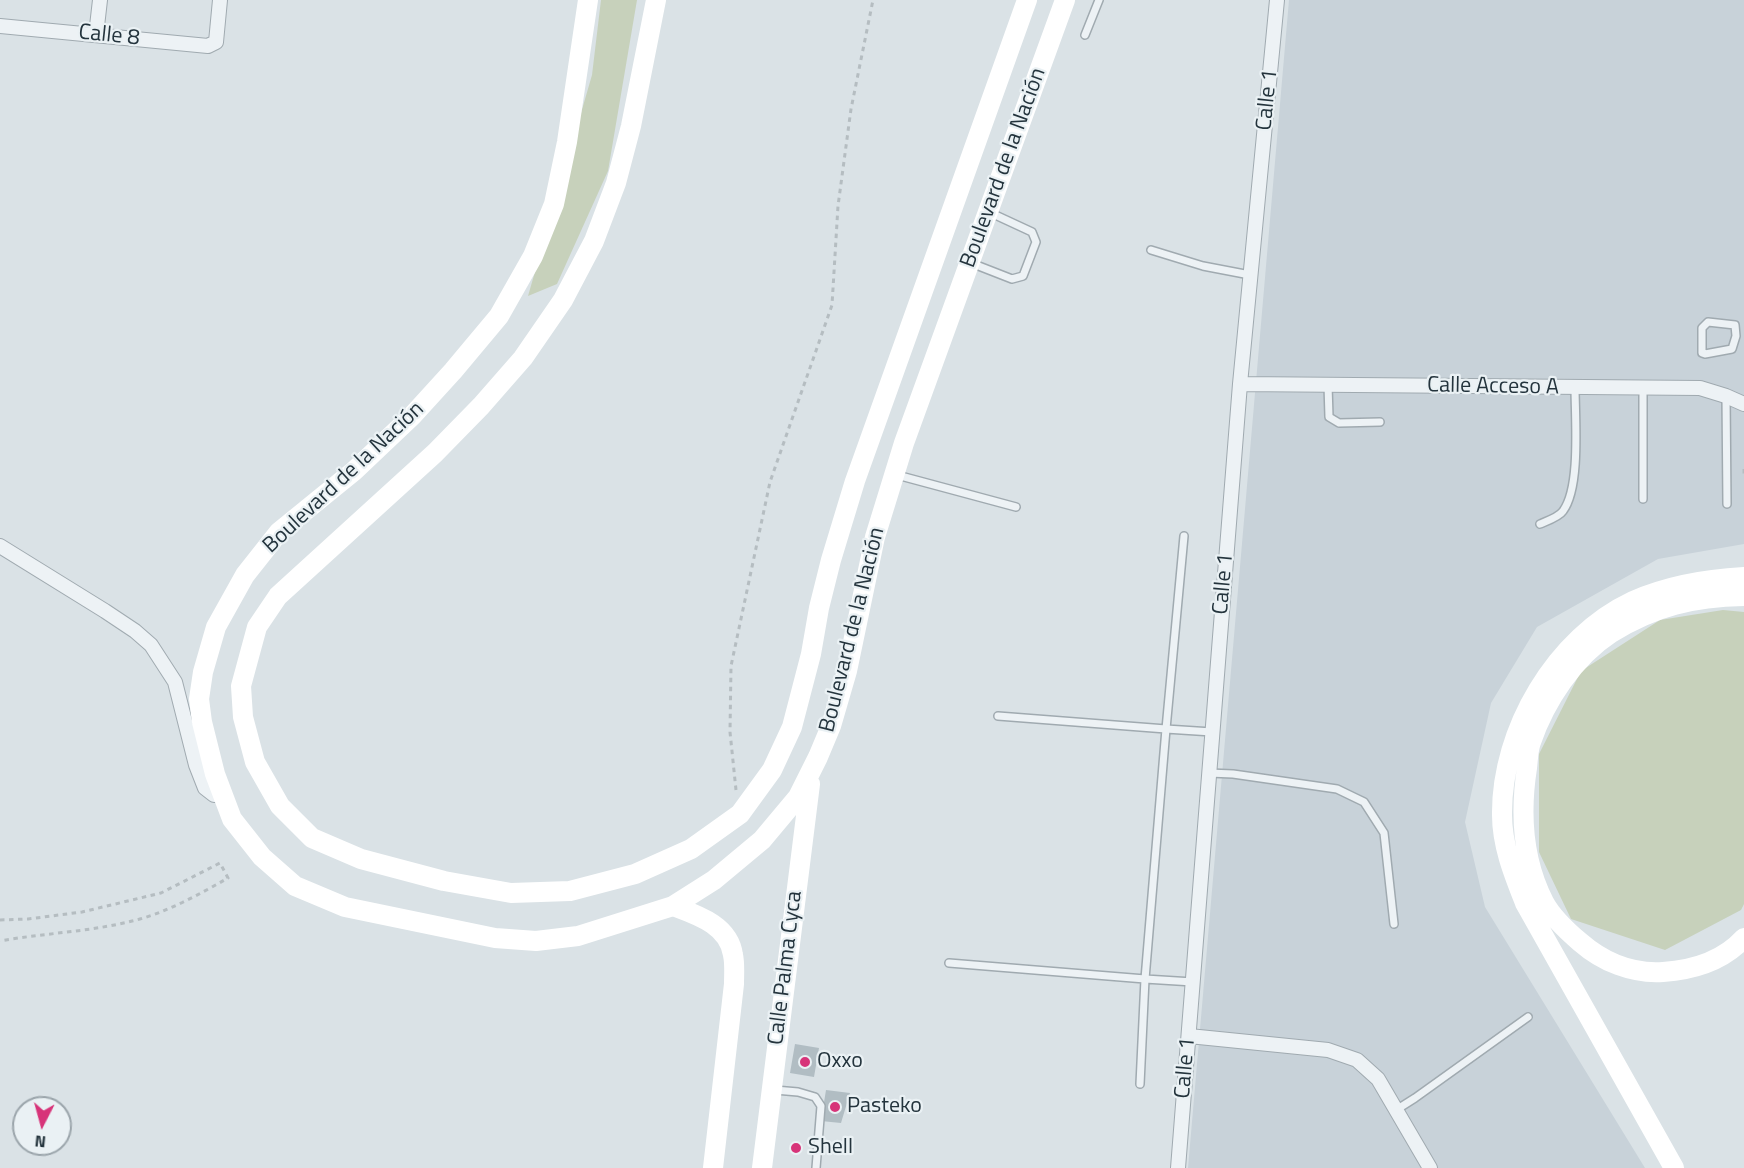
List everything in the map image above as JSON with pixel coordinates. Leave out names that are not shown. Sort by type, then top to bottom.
[{"type":"main road","name":"Boulevard de la Nación","points":[[588,0],[567,142],[554,204],[533,256],[499,316],[453,371],[412,416],[354,471],[279,532],[245,575],[216,627],[203,672],[199,699],[212,763],[232,819],[262,857],[295,886],[345,907],[495,938],[536,941],[578,936],[673,906],[714,880],[762,840],[798,797],[831,726],[847,671],[875,537],[895,474],[1065,0]]},
{"type":"main road","name":"Boulevard de la Nación","points":[[656,0],[631,126],[616,183],[594,241],[563,300],[523,358],[482,406],[435,453],[278,596],[257,627],[241,686],[243,717],[255,762],[280,806],[312,838],[361,859],[444,881],[511,893],[570,891],[635,874],[691,849],[740,814],[771,770],[792,727],[811,654],[831,560],[855,481],[1027,0]]},
{"type":"main road","points":[[938,251],[970,262]]},
{"type":"main road","points":[[1674,1168],[1525,903],[1514,877],[1506,848],[1502,815],[1505,784],[1520,724],[1536,694],[1575,641],[1603,619],[1634,601],[1704,581],[1744,577]]},
{"type":"main road","points":[[1744,596],[1683,601],[1644,615],[1609,634],[1576,663],[1550,700],[1530,743],[1524,789],[1523,826],[1530,865],[1544,903],[1568,932],[1593,954],[1624,968],[1650,973],[1686,971],[1713,961],[1744,938]]},
{"type":"main road","name":"Calle Palma Cyca","points":[[762,1168],[812,769]]},
{"type":"main road","points":[[673,906],[712,922],[728,939],[733,953],[734,984],[713,1168]]},
{"type":"street","points":[[96,35],[100,0]]},
{"type":"street","name":"Calle 8","points":[[0,27],[208,46],[216,42],[220,0]]},
{"type":"street","name":"Calle 1","points":[[1178,1168],[1240,384],[1277,0]]},
{"type":"street","name":"Calle Acceso A","points":[[1240,384],[1700,388],[1744,404]]},
{"type":"street","points":[[0,546],[105,610],[151,645],[175,682],[196,765],[205,788],[214,795],[223,795]]},
{"type":"street","points":[[1189,1036],[1328,1050],[1357,1060],[1378,1078],[1430,1168]]},
{"type":"lane","points":[[1085,35],[1099,0]]},
{"type":"lane","points":[[970,262],[1012,279],[1023,276],[1036,242],[1032,232],[988,212]]},
{"type":"lane","points":[[1151,250],[1203,266],[1250,275]]},
{"type":"lane","points":[[1708,322],[1735,325],[1736,336],[1734,347],[1730,351],[1702,353],[1702,328],[1708,322]]},
{"type":"lane","points":[[1736,336],[1744,341]]},
{"type":"lane","points":[[1328,385],[1329,417],[1339,423],[1380,422]]},
{"type":"lane","points":[[1539,524],[1562,513],[1572,495],[1575,387]]},
{"type":"lane","points":[[1643,388],[1643,499]]},
{"type":"lane","points":[[1726,396],[1727,504]]},
{"type":"lane","points":[[895,474],[1016,507]]},
{"type":"lane","points":[[1140,1084],[1145,979],[1184,536]]},
{"type":"lane","points":[[998,716],[1212,732]]},
{"type":"lane","points":[[1209,773],[1233,774],[1337,789],[1364,802],[1383,833],[1394,924]]},
{"type":"lane","points":[[949,963],[1193,982]]},
{"type":"lane","points":[[1396,1110],[1528,1017]]},
{"type":"lane","points":[[772,1090],[798,1092],[815,1097],[821,1106],[816,1168]]},
{"type":"path","points":[[740,814],[734,783],[730,732],[731,666],[770,482],[832,305],[838,206],[848,131],[873,0]]},
{"type":"path","points":[[1744,469],[1744,476]]},
{"type":"path","points":[[0,920],[82,912],[161,893],[220,863],[228,878],[195,897],[134,921],[0,941]]},
{"type":"shaded area","points":[[1289,0],[1744,0],[1744,544],[1658,559],[1537,627],[1491,703],[1465,822],[1485,907],[1645,1168],[1188,1168]]},
{"type":"green space","points":[[601,0],[637,0],[608,171],[557,284],[528,296],[592,75]]},
{"type":"green space","points":[[1723,610],[1744,612],[1744,904],[1741,910],[1665,950],[1571,919],[1539,852],[1539,754],[1581,671],[1660,620]]},
{"type":"building","points":[[795,1044],[819,1048],[814,1077],[790,1073]]},
{"type":"building","name":"Pasteko","points":[[826,1090],[850,1093],[841,1123],[821,1121]]},
{"type":"place","name":"Oxxo","points":[[805,1062]]},
{"type":"place","name":"Pasteko","points":[[835,1107]]},
{"type":"place","name":"Shell","points":[[796,1148]]}]
